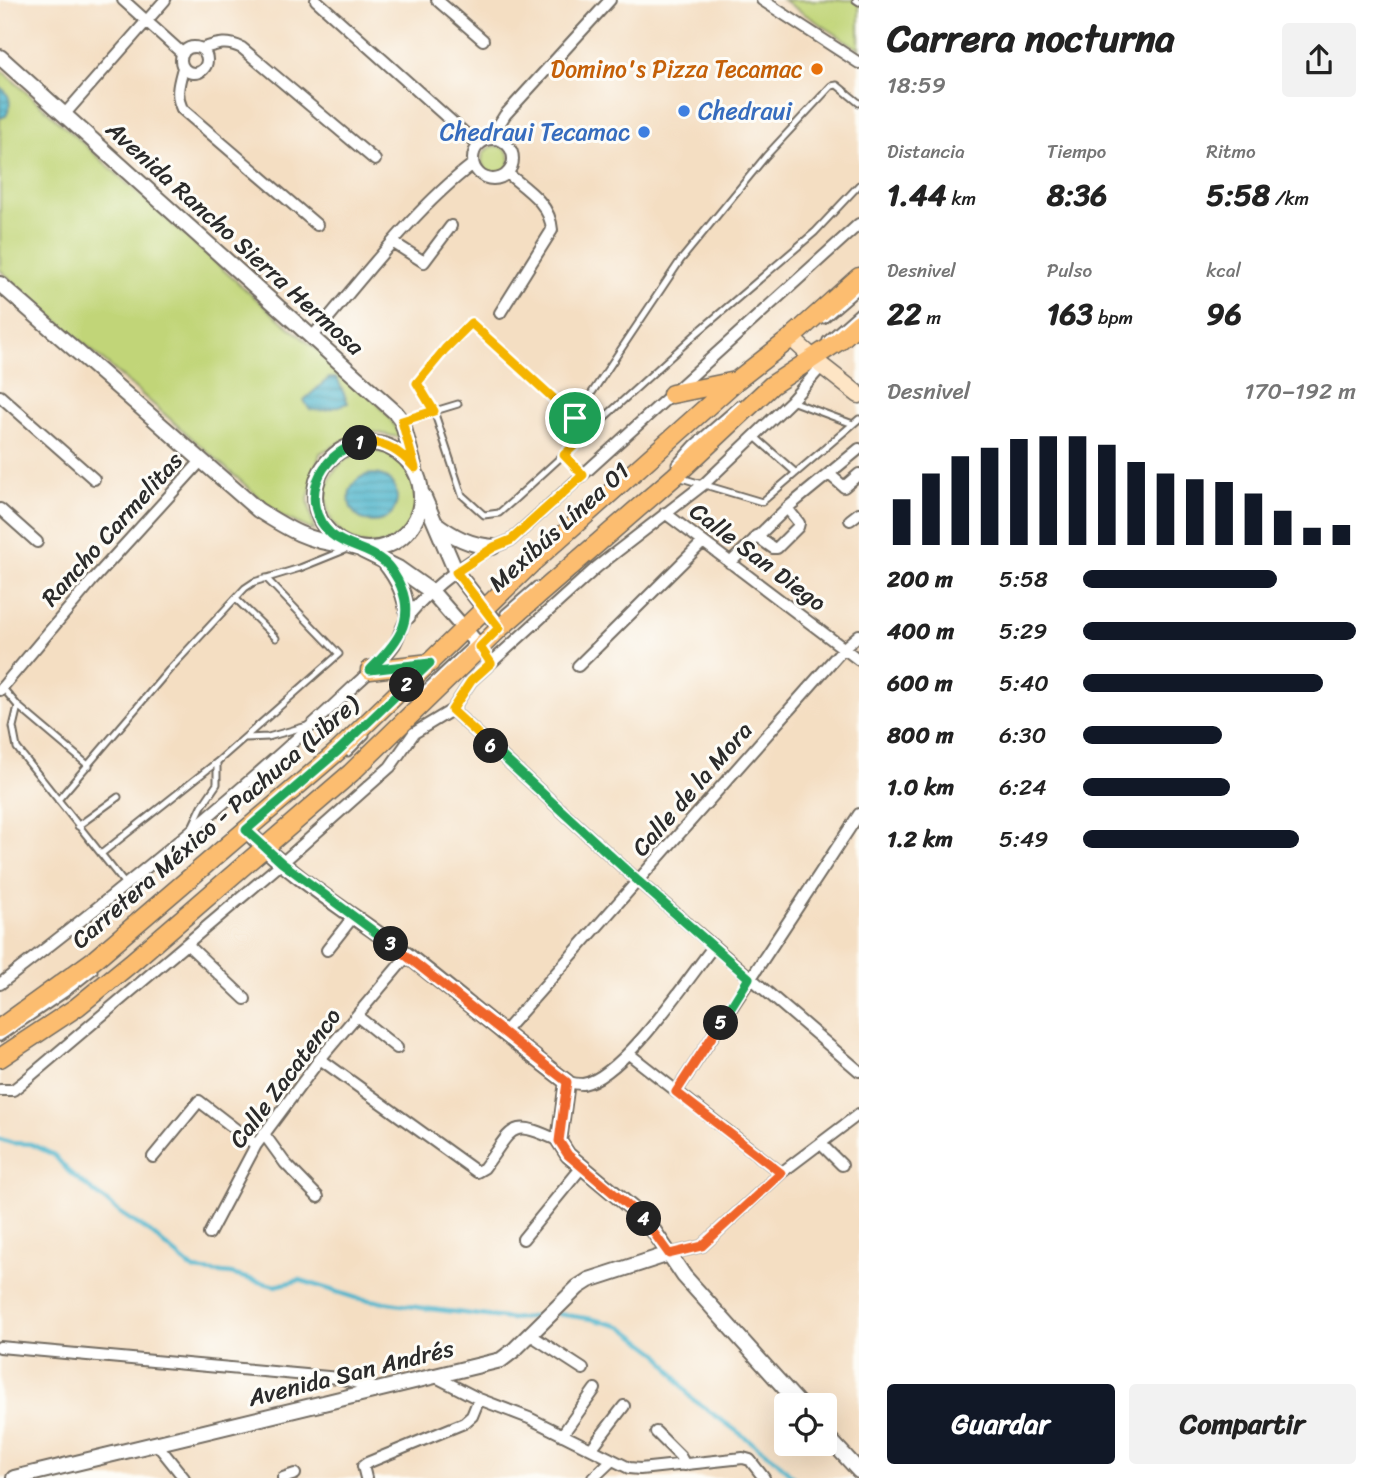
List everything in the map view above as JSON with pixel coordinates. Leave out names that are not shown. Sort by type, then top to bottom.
[{"type":"main road","name":"Carretera México - Pachuca (Libre)","points":[[0,1058],[77,1007],[131,963],[338,751],[430,663],[472,637],[491,618],[589,555],[676,476],[804,353],[859,277]]},
{"type":"main road","name":"Carretera México - Pachuca (Libre)","points":[[0,1028],[254,838],[351,773],[403,726],[472,637],[741,382],[804,353],[839,341],[859,323]]},
{"type":"main road","points":[[804,353],[859,395]]},
{"type":"main road","points":[[672,394],[741,382]]},
{"type":"main road","points":[[370,670],[430,663]]},
{"type":"street","points":[[122,0],[183,54]]},
{"type":"street","points":[[64,115],[164,0]]},
{"type":"street","points":[[316,0],[478,145]]},
{"type":"street","points":[[437,0],[484,40]]},
{"type":"street","points":[[490,139],[500,140],[508,146],[512,155],[512,164],[507,173],[492,179],[477,171],[473,164],[473,153],[478,145],[490,139],[505,115],[610,0]]},
{"type":"street","points":[[762,0],[859,62]]},
{"type":"street","points":[[317,225],[182,109],[178,100],[178,86],[183,68],[181,61],[187,49],[201,49],[220,42],[232,43],[242,48],[375,160]]},
{"type":"street","points":[[183,68],[188,72],[201,71],[208,61],[201,49]]},
{"type":"street","name":"Avenida Rancho Sierra Hermosa","points":[[0,57],[313,336],[402,421]]},
{"type":"street","points":[[313,336],[452,180],[473,164]]},
{"type":"street","points":[[499,313],[552,230],[551,218],[545,206],[507,173]]},
{"type":"street","points":[[0,984],[127,886],[190,833],[370,670],[393,646],[408,616],[432,592],[456,572],[494,547],[511,540],[859,224]]},
{"type":"street","points":[[394,243],[424,262],[451,226]]},
{"type":"street","points":[[0,284],[258,510],[290,531],[321,542],[382,548],[404,537],[418,518],[422,495]]},
{"type":"street","points":[[0,1090],[13,1090],[22,1083],[282,863],[390,767],[403,726],[452,710],[471,681],[513,642],[589,555],[665,513],[704,484],[791,401],[804,353]]},
{"type":"street","points":[[0,396],[94,478]]},
{"type":"street","points":[[402,421],[422,495],[456,572],[513,642]]},
{"type":"street","points":[[415,468],[402,454],[385,445],[366,442],[347,446],[331,457],[319,474],[314,494],[318,515],[328,532],[416,579],[432,592],[491,663]]},
{"type":"street","points":[[730,563],[787,508],[859,449]]},
{"type":"street","name":"Rancho Carmelitas","points":[[1,689],[91,582],[201,461]]},
{"type":"street","points":[[829,474],[844,487],[859,474]]},
{"type":"street","points":[[757,536],[777,548],[799,523],[787,508]]},
{"type":"street","points":[[0,509],[37,542]]},
{"type":"street","name":"Calle San Diego","points":[[665,513],[859,660]]},
{"type":"street","points":[[433,521],[455,538],[475,545],[494,547]]},
{"type":"street","points":[[578,666],[704,542]]},
{"type":"street","points":[[383,560],[399,581],[408,616]]},
{"type":"street","name":"Calle de la Mora","points":[[502,1034],[843,649],[859,635]]},
{"type":"street","points":[[452,710],[638,881],[859,1071]]},
{"type":"street","points":[[676,1092],[859,814]]},
{"type":"street","points":[[254,838],[282,863],[407,956],[502,1034],[567,1082],[583,1084],[607,1074],[629,1054],[713,947]]},
{"type":"street","points":[[327,950],[353,917]]},
{"type":"street","points":[[187,944],[246,999]]},
{"type":"street","name":"Calle Zacatenco","points":[[209,1234],[256,1145],[320,1059],[407,956]]},
{"type":"street","points":[[356,1016],[397,1048]]},
{"type":"street","points":[[629,1054],[781,1173]]},
{"type":"street","points":[[320,1059],[477,1171],[484,1168],[511,1131],[520,1127],[531,1127],[559,1141],[568,1155],[647,1221],[684,1276],[789,1393]]},
{"type":"street","points":[[559,1141],[567,1082]]},
{"type":"street","points":[[153,1157],[199,1101],[256,1145]]},
{"type":"street","points":[[669,1254],[702,1246],[781,1173],[859,1114]]},
{"type":"street","points":[[264,1134],[285,1163],[318,1197]]},
{"type":"street","points":[[821,1143],[842,1165]]},
{"type":"street","points":[[523,1239],[582,1167]]},
{"type":"street","name":"Avenida San Andrés","points":[[15,1478],[501,1360],[559,1304],[589,1280],[669,1254]]},
{"type":"street","points":[[534,1329],[583,1369]]},
{"type":"street","points":[[0,1347],[339,1378],[379,1389]]},
{"type":"street","points":[[434,1376],[479,1399],[529,1418],[629,1468],[747,1459],[764,1478]]},
{"type":"street","points":[[562,1435],[596,1389]]},
{"type":"street","points":[[366,1478],[363,1466],[367,1463],[464,1423],[472,1416],[479,1399]]},
{"type":"street","points":[[591,1449],[624,1406]]},
{"type":"street","points":[[656,1432],[680,1455],[685,1465]]},
{"type":"street","points":[[156,1443],[184,1478]]},
{"type":"street","points":[[837,1447],[859,1471]]},
{"type":"street","points":[[593,1478],[612,1460]]},
{"type":"street","points":[[283,1478],[295,1474]]},
{"type":"lane","points":[[575,418],[680,261],[766,156],[831,86],[836,85],[859,103]]},
{"type":"lane","points":[[590,431],[471,323],[417,383],[434,411],[462,495],[484,514],[499,513],[564,455],[698,332],[805,240],[858,189]]},
{"type":"lane","points":[[821,322],[859,290]]},
{"type":"lane","points":[[804,353],[828,339],[859,311]]},
{"type":"lane","points":[[804,353],[812,329]]},
{"type":"lane","points":[[752,393],[772,375]]},
{"type":"lane","name":"Mexibús Línea 01","points":[[589,555],[662,481],[693,444],[742,401]]},
{"type":"lane","points":[[791,401],[853,424]]},
{"type":"lane","points":[[402,421],[458,404]]},
{"type":"lane","points":[[676,476],[762,502],[859,419]]},
{"type":"lane","points":[[754,436],[796,473]]},
{"type":"lane","points":[[564,455],[583,475]]},
{"type":"lane","points":[[58,800],[169,670],[254,582],[300,568],[352,547]]},
{"type":"lane","name":"Mexibús Línea 01","points":[[491,618],[530,575]]},
{"type":"lane","points":[[101,854],[217,762],[339,654],[266,578]]},
{"type":"lane","name":"Mexibús Línea 01","points":[[491,618],[544,578]]},
{"type":"lane","points":[[236,599],[276,638]]},
{"type":"lane","points":[[417,697],[472,637]]},
{"type":"lane","points":[[341,759],[361,742],[378,719],[472,637]]},
{"type":"lane","points":[[1,689],[89,766]]},
{"type":"lane","points":[[18,706],[13,727],[17,748],[127,886]]},
{"type":"lane","points":[[245,738],[268,737],[310,726]]},
{"type":"lane","points":[[190,833],[202,806],[217,784],[217,762]]},
{"type":"lane","points":[[78,826],[118,797]]},
{"type":"lane","points":[[159,929],[254,838]]},
{"type":"lane","points":[[0,1038],[95,970]]},
{"type":"lane","points":[[77,998],[87,989]]},
{"type":"lane","points":[[0,1050],[66,1005]]},
{"type":"green space","points":[[783,0],[859,0],[859,49]]},
{"type":"green space","points":[[0,69],[235,280],[342,369],[391,420],[402,438],[374,432],[350,438],[320,453],[308,499],[314,531],[283,517],[0,270]]},
{"type":"green space","points":[[496,146],[506,150],[510,160],[506,170],[496,174],[486,170],[482,160],[486,150]]},
{"type":"green space","points":[[373,451],[391,455],[406,465],[416,480],[420,498],[416,516],[406,531],[391,541],[373,545],[355,541],[340,531],[330,516],[326,498],[330,480],[340,465],[355,455]]},
{"type":"water","points":[[0,87],[8,96],[10,104],[6,116],[0,118]]},
{"type":"water","points":[[329,378],[337,378],[348,403],[323,410],[309,409],[304,400]]},
{"type":"water","points":[[373,474],[390,481],[397,498],[390,515],[373,522],[356,515],[349,498],[356,481]]},
{"type":"waterway","points":[[0,1139],[31,1144],[54,1155],[69,1172],[151,1233],[194,1270],[231,1274],[275,1286],[300,1280],[356,1298],[423,1308],[511,1319],[542,1316]]},
{"type":"waterway","points":[[558,1314],[623,1327],[659,1354],[691,1398],[775,1459],[794,1478]]},
{"type":"place","name":"Domino's Pizza Tecamac","points":[[817,69]]},
{"type":"place","name":"Chedraui","points":[[684,111]]},
{"type":"place","name":"Chedraui Tecamac","points":[[644,132]]},
{"type":"route","points":[[471,323],[575,418],[590,431],[564,455],[583,475],[511,540],[494,547],[456,572],[499,628],[480,647],[491,663],[471,681],[452,710],[638,881],[749,978],[676,1092],[781,1173],[702,1246],[669,1254],[647,1221],[568,1155],[559,1141],[567,1082],[502,1034],[407,956],[282,863],[246,830],[338,751],[430,663],[370,670],[393,646],[408,616],[405,597],[399,581],[383,560],[345,545],[328,532],[318,515],[314,494],[319,474],[331,457],[347,446],[366,442],[385,445],[402,454],[415,468],[402,421],[434,411],[417,383],[471,323]]}]
